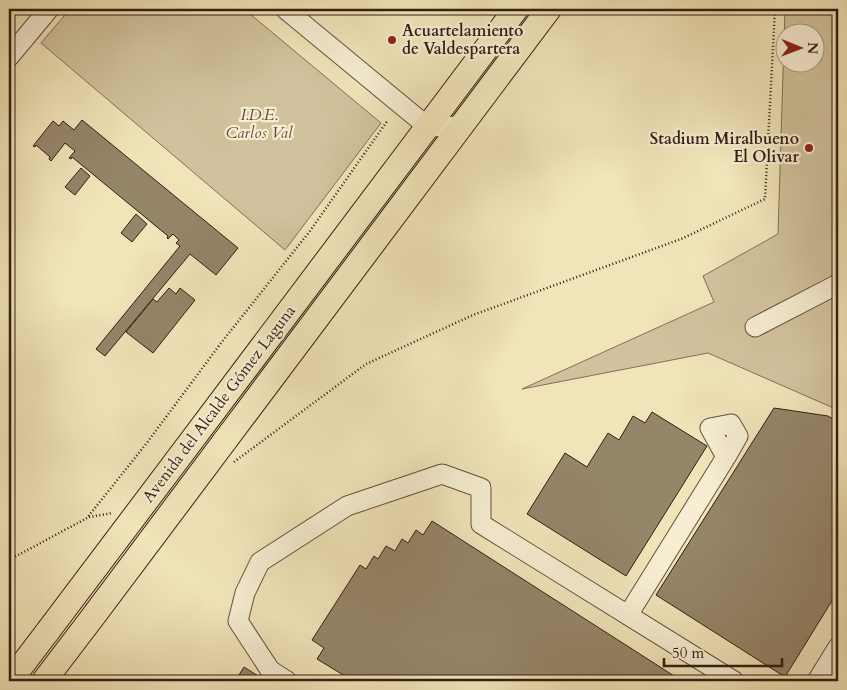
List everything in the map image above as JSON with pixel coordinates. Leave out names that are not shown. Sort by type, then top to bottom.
[{"type":"main road","name":"Avenida del Alcalde Gómez Laguna","points":[[10,681],[516,9]]},
{"type":"main road","name":"Avenida del Alcalde Gómez Laguna","points":[[44,681],[549,9]]},
{"type":"street","points":[[9,57],[49,9]]},
{"type":"street","points":[[285,9],[428,127],[460,126]]},
{"type":"street","points":[[755,327],[838,284]]},
{"type":"street","points":[[628,615],[726,457]]},
{"type":"street","points":[[287,681],[270,670],[238,621],[244,594],[260,562],[347,506],[442,474],[481,488],[482,524],[734,681]]},
{"type":"street","points":[[817,681],[838,647]]},
{"type":"path","points":[[229,466],[366,364],[473,314],[681,239],[765,199],[775,9]]},
{"type":"path","points":[[87,518],[310,231],[388,120]]},
{"type":"path","points":[[9,560],[87,518],[118,512]]},
{"type":"green space","name":"I.D.E. Carlos Val","points":[[70,9],[244,9],[381,123],[285,250],[41,43]]},
{"type":"green space","name":"Stadium Miralbueno El Olivar","points":[[785,9],[838,9],[838,410],[708,353],[522,389],[714,302],[703,276],[778,234],[783,72],[824,72],[824,22],[784,22]]},
{"type":"building","points":[[82,120],[238,248],[216,275],[190,254],[105,356],[96,349],[180,246],[176,243],[179,240],[173,234],[168,239],[168,236],[72,157],[71,159],[69,158],[75,151],[65,143],[51,161],[50,157],[36,145],[35,147],[33,146],[53,121],[59,126],[63,121],[74,130]]},
{"type":"building","points":[[81,168],[90,176],[75,195],[65,187]]},
{"type":"building","points":[[136,214],[147,224],[132,242],[121,233]]},
{"type":"building","points":[[169,288],[176,294],[180,288],[195,300],[153,353],[126,332],[153,299],[157,302]]},
{"type":"building","points":[[774,408],[828,416],[838,422],[838,591],[785,677],[656,595]]},
{"type":"building","points":[[652,412],[707,446],[626,576],[527,514],[565,453],[587,467],[608,433],[619,440],[633,416],[645,423]]},
{"type":"building","points":[[432,521],[682,681],[353,681],[317,659],[324,648],[312,640],[360,565],[366,569],[374,556],[378,559],[386,546],[395,551],[402,539],[408,543],[416,530],[423,535]]},
{"type":"building","points":[[244,667],[266,681],[235,681]]},
{"type":"place","name":"Acuartelamiento de Valdespartera","points":[[392,40]]},
{"type":"place","name":"Stadium Miralbueno El Olivar","points":[[809,148]]}]
